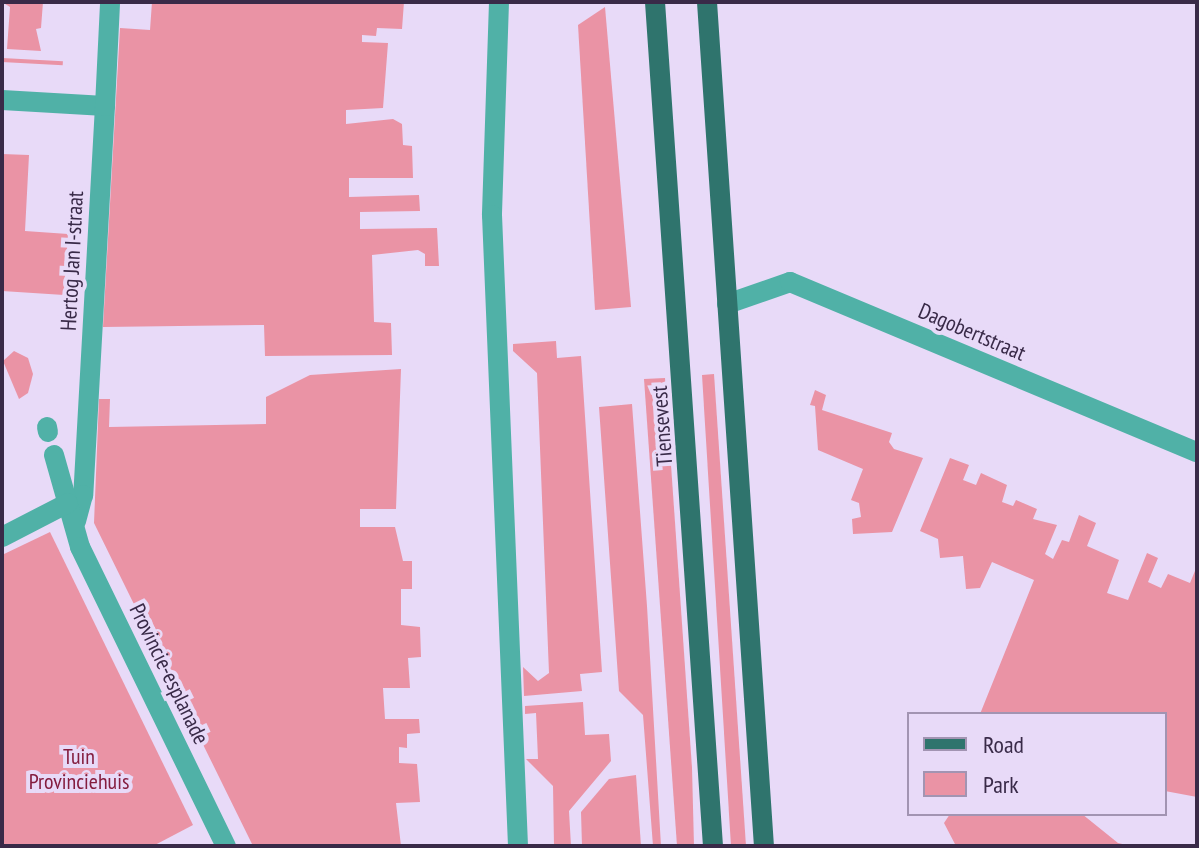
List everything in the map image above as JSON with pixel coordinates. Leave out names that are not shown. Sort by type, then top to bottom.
[{"type":"main road","name":"Tiensevest","points":[[655,2],[713,846]]},
{"type":"main road","points":[[707,2],[764,846]]},
{"type":"street","name":"Hertog Jan I-straat","points":[[72,512],[83,495],[110,2]]},
{"type":"street","points":[[499,2],[492,215],[518,846]]},
{"type":"street","points":[[2,100],[105,106]]},
{"type":"street","name":"Dagobertstraat","points":[[727,304],[790,282],[1197,452]]},
{"type":"street","name":"Provincie-esplanade","points":[[54,455],[80,547],[226,846]]},
{"type":"street","points":[[2,537],[72,512]]},
{"type":"green space","points":[[2,2],[43,2],[41,28],[36,29],[41,51],[7,49],[10,7]]},
{"type":"green space","points":[[152,2],[404,2],[402,29],[377,28],[376,36],[362,35],[362,42],[388,43],[383,108],[346,110],[346,124],[393,119],[402,124],[403,145],[412,146],[413,178],[349,178],[349,197],[419,195],[420,211],[360,212],[360,229],[437,228],[439,266],[425,266],[425,254],[418,250],[372,255],[374,322],[391,323],[392,355],[265,356],[264,325],[103,327],[120,28],[150,30]]},
{"type":"green space","points":[[605,7],[631,307],[595,310],[578,25]]},
{"type":"green space","points":[[2,58],[63,61],[63,65],[2,62]]},
{"type":"green space","points":[[2,154],[29,155],[25,231],[68,234],[64,295],[2,291]]},
{"type":"green space","points":[[556,341],[557,358],[581,356],[602,672],[580,674],[582,691],[524,696],[523,667],[538,681],[549,673],[537,373],[513,351],[513,344]]},
{"type":"green space","points":[[14,351],[28,358],[33,374],[28,393],[19,399],[3,361]]},
{"type":"green space","points":[[401,369],[396,509],[360,509],[360,527],[395,527],[403,561],[412,561],[412,589],[401,589],[401,625],[420,627],[421,657],[408,658],[410,688],[383,688],[385,719],[419,719],[420,733],[407,734],[407,748],[399,747],[399,763],[417,764],[420,802],[396,803],[401,846],[253,846],[94,523],[99,399],[110,399],[109,427],[266,424],[266,397],[310,375]]},
{"type":"green space","points":[[714,374],[746,846],[731,846],[702,375]]},
{"type":"green space","points":[[665,378],[692,768],[694,846],[677,846],[644,379]]},
{"type":"green space","points":[[815,390],[826,395],[822,410],[892,433],[889,442],[894,449],[923,458],[892,532],[853,534],[852,519],[861,517],[859,503],[851,500],[863,469],[818,450],[815,406],[810,405]]},
{"type":"green space","points":[[632,404],[661,846],[653,846],[643,715],[619,691],[599,407]]},
{"type":"green space","points":[[950,458],[969,465],[963,480],[976,485],[981,473],[1007,485],[1002,502],[1013,506],[1016,500],[1037,509],[1033,519],[1057,525],[1045,554],[1053,559],[1062,540],[1069,542],[1079,515],[1096,523],[1087,546],[1119,560],[1107,593],[1128,600],[1147,553],[1158,558],[1148,582],[1161,588],[1168,574],[1190,583],[1197,566],[1197,797],[1167,791],[1167,712],[981,712],[1034,580],[992,562],[980,588],[966,589],[963,556],[940,558],[938,539],[920,531]]},
{"type":"green space","name":"Tuin Provinciehuis","points":[[50,532],[193,825],[153,846],[2,846],[2,555]]},
{"type":"green space","points":[[583,702],[585,735],[609,734],[611,761],[569,811],[571,846],[554,846],[553,786],[526,759],[538,759],[536,713],[525,714],[525,706]]},
{"type":"green space","points":[[636,775],[641,846],[582,846],[581,812],[609,779]]},
{"type":"green space","points":[[949,816],[1084,816],[1118,843],[1131,846],[956,846],[944,823]]}]
